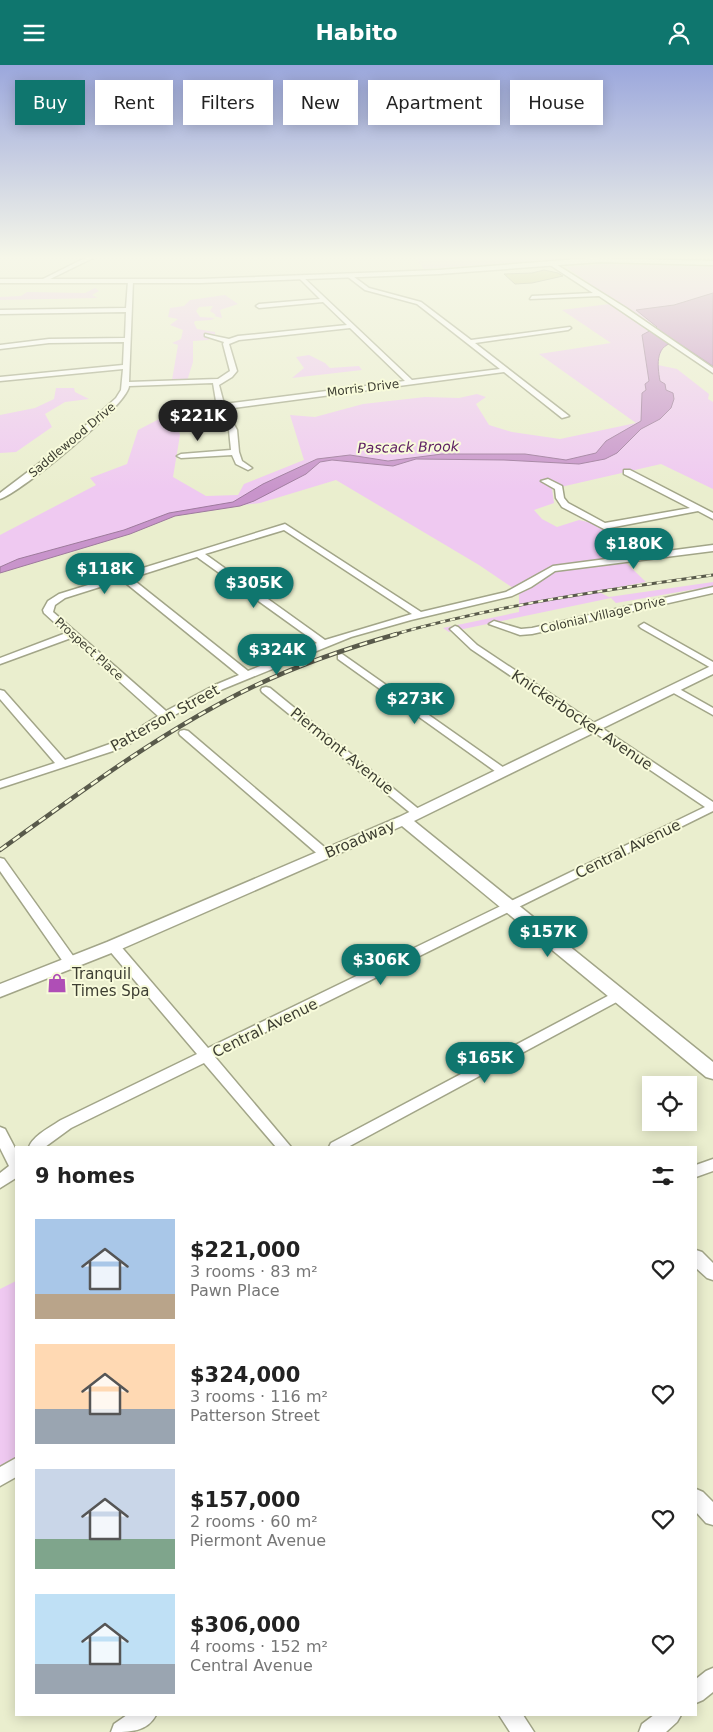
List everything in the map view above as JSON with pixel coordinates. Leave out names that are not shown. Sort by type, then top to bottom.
[{"type":"street","name":"Saddlewood Drive","points":[[0,497],[114,406],[124,395],[128,336]]},
{"type":"street","points":[[210,336],[229,341],[259,336]]},
{"type":"street","points":[[362,336],[410,383]]},
{"type":"street","points":[[461,336],[565,416]]},
{"type":"street","points":[[469,342],[513,336]]},
{"type":"street","points":[[662,336],[713,371]]},
{"type":"street","points":[[0,347],[49,341],[128,340]]},
{"type":"street","points":[[125,384],[218,381],[230,376],[234,371],[226,344],[229,341]]},
{"type":"street","points":[[0,379],[126,367]]},
{"type":"street","name":"Morris Drive","points":[[220,407],[506,370]]},
{"type":"street","points":[[218,381],[215,385],[220,407],[233,430],[235,452],[239,462],[248,468]]},
{"type":"street","points":[[181,456],[235,452]]},
{"type":"street","points":[[627,472],[712,515]]},
{"type":"street","points":[[545,481],[559,488],[561,501],[568,507],[604,526],[697,509]]},
{"type":"street","name":"Prospect Place","points":[[165,716],[49,613],[48,610],[51,603],[62,596],[285,527],[419,615]]},
{"type":"street","name":"Patterson Street","points":[[0,785],[125,742],[165,716],[246,675],[324,644],[419,615],[510,594],[552,569],[713,548]]},
{"type":"street","points":[[199,554],[324,644]]},
{"type":"street","points":[[124,577],[246,675]]},
{"type":"street","name":"Colonial Village Drive","points":[[494,624],[520,632],[532,631],[713,590]]},
{"type":"street","points":[[644,626],[713,667]]},
{"type":"street","name":"Knickerbocker Avenue","points":[[455,629],[474,647],[713,807]]},
{"type":"street","points":[[0,661],[73,635]]},
{"type":"street","points":[[342,657],[503,772]]},
{"type":"street","name":"Broadway","points":[[0,991],[113,946],[411,816],[594,729],[713,667]]},
{"type":"street","points":[[674,689],[713,712]]},
{"type":"street","name":"Piermont Avenue","points":[[266,690],[411,816],[510,907],[713,1072]]},
{"type":"street","points":[[0,693],[62,765]]},
{"type":"street","points":[[184,733],[325,854]]},
{"type":"street","name":"Central Avenue","points":[[37,1146],[66,1124],[713,807]]},
{"type":"street","points":[[0,862],[71,963]]},
{"type":"street","points":[[113,946],[283,1146]]},
{"type":"street","points":[[338,1146],[619,995]]},
{"type":"street","points":[[0,1133],[15,1163]]},
{"type":"street","points":[[697,1171],[713,1165]]},
{"type":"street","points":[[0,1182],[15,1170]]},
{"type":"street","points":[[697,1258],[713,1273]]},
{"type":"street","points":[[0,1477],[15,1468]]},
{"type":"street","points":[[697,1499],[713,1516]]},
{"type":"street","points":[[697,1692],[713,1678]]},
{"type":"street","points":[[122,1732],[144,1716]]},
{"type":"street","points":[[511,1716],[523,1732]]},
{"type":"street","points":[[650,1732],[669,1716]]},
{"type":"shaded area","points":[[182,336],[215,336],[208,340],[193,341],[193,362],[187,381],[172,380],[178,345],[172,343],[181,339]]},
{"type":"shaded area","points":[[600,336],[668,336],[713,366],[713,371],[669,342],[662,349],[657,363],[658,365],[677,369],[709,394],[708,399],[713,402],[713,489],[661,464],[552,489],[554,503],[534,510],[542,519],[557,527],[579,520],[620,529],[646,545],[655,555],[622,559],[646,582],[597,591],[609,597],[713,582],[713,586],[616,603],[611,598],[449,632],[443,628],[519,612],[519,592],[479,565],[336,480],[260,503],[169,513],[124,530],[18,559],[0,567],[0,535],[96,485],[90,478],[127,464],[138,430],[165,416],[175,416],[180,435],[173,477],[206,496],[238,495],[244,484],[304,460],[290,415],[315,417],[363,404],[425,397],[459,398],[477,394],[486,397],[476,404],[489,425],[512,432],[560,439],[636,423],[539,354],[611,343]]},
{"type":"shaded area","points":[[642,336],[713,336],[713,366],[677,342],[670,344],[661,351],[658,362],[660,381],[665,384],[666,390],[673,393],[674,399],[671,408],[660,419],[641,429],[617,453],[605,459],[579,464],[504,460],[416,459],[393,466],[332,460],[320,462],[306,474],[254,501],[240,506],[175,516],[130,534],[0,573],[0,567],[18,559],[124,530],[169,513],[233,502],[263,484],[317,459],[350,455],[388,461],[442,454],[525,454],[566,460],[596,453],[606,441],[641,421],[642,393],[646,390],[645,384],[649,381]]},
{"type":"shaded area","points":[[309,355],[325,363],[330,368],[359,366],[362,370],[292,378],[304,368],[296,357]]},
{"type":"shaded area","points":[[56,388],[74,388],[75,392],[89,399],[65,402],[45,414],[52,427],[16,452],[0,453],[0,415],[35,408],[54,399]]},
{"type":"shaded area","points":[[15,1282],[15,1468],[0,1477],[0,1289]]},
{"type":"railway","points":[[392,635],[432,624],[511,607],[713,575]]},
{"type":"railway","points":[[0,850],[136,754],[221,703],[263,682],[307,664],[397,634]]},
{"type":"place","name":"Tranquil Times Spa","points":[[57,983]]},
{"type":"water label","name":"Pascack Brook","points":[[408,447]]}]
